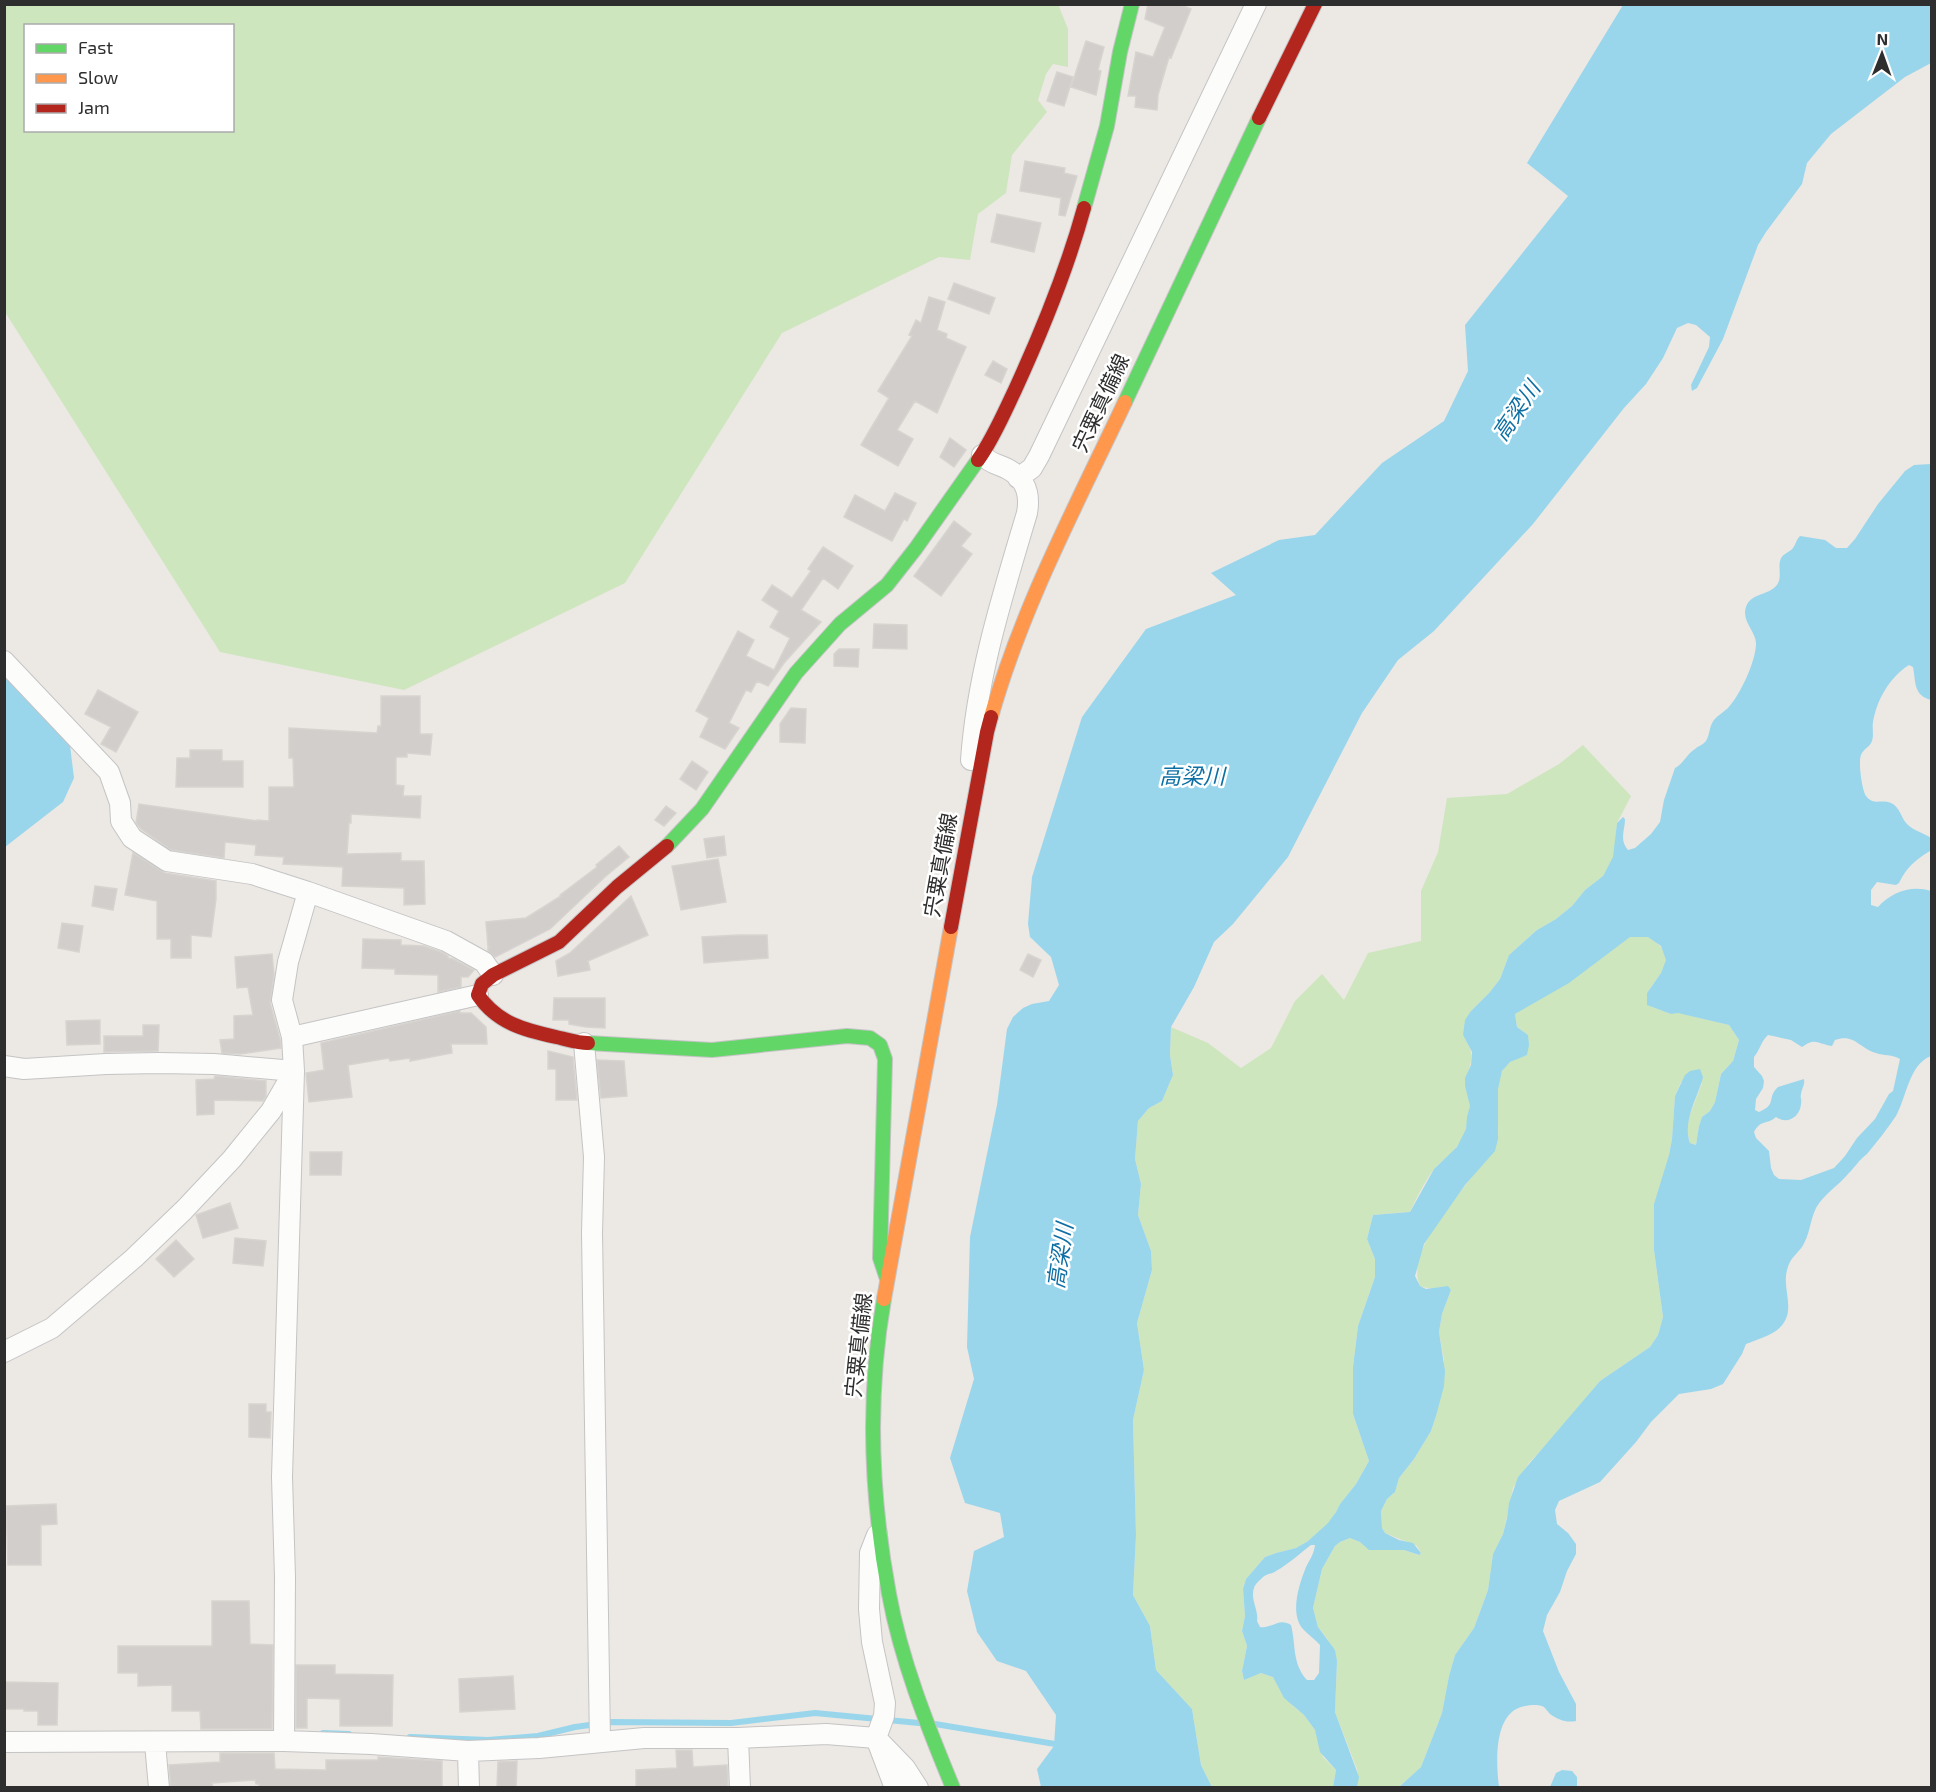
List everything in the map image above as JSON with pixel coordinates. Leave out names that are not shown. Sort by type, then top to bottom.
[{"type":"street","points":[[478,995],[482,984],[493,975],[559,942],[617,887],[678,835],[702,809],[796,673],[840,624],[887,585],[982,455],[1033,351],[1072,251],[1107,126],[1120,52],[1132,4]]},
{"type":"street","points":[[1018,478],[1032,468],[1039,456],[1256,4]]},
{"type":"street","name":"宍粟真備線","points":[[953,1788],[933,1740],[908,1668],[889,1595],[879,1530],[872,1421],[880,1318],[987,732],[1004,672],[1050,557],[1227,182],[1315,4]]},
{"type":"street","points":[[976,789],[971,762],[973,729],[985,661],[1029,500],[1025,485],[1011,471],[988,462],[982,455]]},
{"type":"street","points":[[4,661],[109,772],[120,803],[121,821],[132,838],[167,861],[252,874],[308,892],[446,941],[484,962],[493,975]]},
{"type":"street","points":[[284,1741],[285,1577],[282,1477],[294,1071],[292,1037],[282,1000],[288,962],[308,892]]},
{"type":"street","points":[[292,1037],[478,995]]},
{"type":"street","points":[[478,995],[486,1007],[507,1022],[529,1031],[584,1043],[712,1050],[847,1036],[870,1038],[880,1045],[885,1059],[880,1258],[887,1279]]},
{"type":"street","points":[[584,1043],[594,1157],[592,1233],[600,1742]]},
{"type":"street","points":[[4,1066],[24,1069],[159,1063],[214,1064],[294,1071]]},
{"type":"street","points":[[4,1352],[52,1328],[134,1258],[184,1210],[232,1159],[271,1111],[294,1071]]},
{"type":"street","points":[[879,1530],[870,1553],[868,1609],[872,1642],[885,1703],[884,1716],[876,1738],[895,1788]]},
{"type":"street","points":[[4,1742],[284,1741],[468,1751],[539,1748],[644,1738],[738,1738],[826,1734],[876,1738],[905,1768],[918,1788]]},
{"type":"street","points":[[738,1738],[740,1788]]},
{"type":"street","points":[[155,1743],[159,1788]]},
{"type":"street","points":[[468,1751],[469,1788]]},
{"type":"green space","points":[[1058,4],[1068,29],[1068,67],[1053,64],[1046,74],[1038,100],[1047,112],[1012,155],[1006,193],[978,214],[970,260],[939,257],[782,333],[625,583],[404,690],[220,652],[5,312],[5,5]]},
{"type":"green space","points":[[1583,745],[1631,796],[1617,823],[1614,857],[1603,876],[1585,890],[1572,906],[1537,930],[1509,955],[1500,979],[1471,1011],[1463,1035],[1471,1054],[1466,1083],[1470,1108],[1464,1135],[1458,1146],[1432,1172],[1410,1212],[1373,1215],[1367,1239],[1375,1259],[1375,1277],[1358,1326],[1353,1367],[1353,1414],[1369,1461],[1329,1523],[1296,1548],[1265,1557],[1246,1579],[1243,1589],[1245,1616],[1242,1631],[1247,1646],[1242,1671],[1244,1680],[1261,1673],[1273,1677],[1293,1706],[1304,1715],[1315,1730],[1323,1757],[1336,1770],[1333,1787],[1212,1787],[1201,1765],[1192,1709],[1156,1670],[1150,1626],[1133,1595],[1136,1535],[1133,1420],[1144,1370],[1137,1323],[1152,1270],[1151,1251],[1138,1215],[1141,1184],[1135,1159],[1138,1121],[1149,1108],[1162,1101],[1173,1075],[1170,1055],[1171,1027],[1208,1043],[1241,1068],[1271,1048],[1295,1001],[1322,974],[1344,1000],[1368,953],[1421,941],[1421,891],[1438,852],[1447,798],[1507,794],[1559,764]]},
{"type":"green space","points":[[1648,936],[1664,951],[1666,964],[1647,993],[1648,1005],[1671,1014],[1678,1012],[1729,1025],[1739,1040],[1733,1061],[1721,1074],[1715,1102],[1710,1111],[1702,1117],[1696,1145],[1690,1143],[1687,1129],[1689,1117],[1702,1083],[1681,1082],[1675,1096],[1672,1139],[1655,1231],[1654,1250],[1663,1317],[1658,1335],[1650,1347],[1600,1381],[1529,1463],[1513,1488],[1503,1534],[1493,1554],[1488,1590],[1474,1628],[1455,1655],[1442,1713],[1421,1767],[1399,1787],[1357,1787],[1357,1769],[1335,1712],[1337,1661],[1328,1640],[1318,1627],[1313,1608],[1322,1569],[1335,1546],[1340,1542],[1350,1538],[1370,1550],[1404,1550],[1418,1555],[1421,1553],[1417,1546],[1385,1533],[1382,1528],[1381,1511],[1387,1499],[1395,1492],[1399,1478],[1431,1431],[1436,1416],[1444,1360],[1439,1332],[1442,1314],[1451,1290],[1420,1286],[1417,1269],[1422,1251],[1445,1212],[1497,1141],[1498,1090],[1501,1074],[1510,1062],[1527,1055],[1528,1035],[1517,1027],[1515,1014],[1629,937]]},
{"type":"water","name":"高梁川","points":[[1623,5],[1931,5],[1931,63],[1905,77],[1831,134],[1807,163],[1802,184],[1758,245],[1723,339],[1697,388],[1692,391],[1691,385],[1709,347],[1710,337],[1696,325],[1688,323],[1677,328],[1663,358],[1646,384],[1624,408],[1533,524],[1434,631],[1398,660],[1362,713],[1288,857],[1233,924],[1214,942],[1194,987],[1171,1027],[1170,1055],[1173,1075],[1162,1101],[1149,1108],[1138,1121],[1135,1159],[1141,1184],[1138,1215],[1151,1251],[1152,1270],[1137,1323],[1144,1370],[1133,1420],[1136,1535],[1133,1595],[1150,1626],[1156,1670],[1192,1709],[1201,1765],[1212,1787],[1041,1787],[1037,1769],[1054,1746],[1056,1715],[1026,1671],[997,1661],[977,1632],[967,1591],[974,1551],[1004,1537],[1000,1513],[965,1503],[950,1458],[974,1379],[967,1347],[970,1237],[997,1105],[1007,1029],[1013,1017],[1023,1008],[1049,1001],[1059,985],[1051,957],[1030,937],[1028,924],[1032,877],[1082,717],[1146,629],[1236,595],[1211,573],[1279,540],[1315,535],[1382,463],[1444,421],[1468,371],[1465,325],[1568,196],[1527,163]]},
{"type":"water","points":[[1931,464],[1931,700],[1918,691],[1913,667],[1909,665],[1902,670],[1890,682],[1881,697],[1873,722],[1872,741],[1862,753],[1860,764],[1866,796],[1875,802],[1891,803],[1907,824],[1931,838],[1930,851],[1912,865],[1899,883],[1896,885],[1877,882],[1871,890],[1871,905],[1878,907],[1889,897],[1909,889],[1931,891],[1931,1056],[1918,1066],[1913,1074],[1896,1116],[1882,1135],[1816,1208],[1805,1242],[1788,1266],[1786,1284],[1788,1311],[1780,1328],[1746,1344],[1723,1384],[1711,1389],[1679,1394],[1651,1422],[1600,1482],[1559,1501],[1555,1510],[1557,1524],[1576,1544],[1576,1554],[1560,1592],[1547,1615],[1543,1631],[1559,1672],[1576,1704],[1576,1721],[1569,1722],[1560,1719],[1540,1705],[1515,1710],[1507,1717],[1499,1739],[1497,1765],[1499,1787],[1399,1787],[1421,1767],[1442,1713],[1455,1655],[1474,1628],[1488,1590],[1493,1554],[1503,1534],[1509,1503],[1518,1477],[1600,1381],[1650,1347],[1658,1335],[1663,1317],[1654,1250],[1654,1204],[1669,1155],[1675,1096],[1685,1075],[1690,1071],[1700,1069],[1703,1077],[1688,1126],[1690,1143],[1696,1145],[1702,1117],[1710,1111],[1715,1102],[1721,1074],[1733,1061],[1739,1040],[1729,1025],[1678,1013],[1671,1014],[1647,1005],[1647,993],[1661,973],[1666,960],[1661,946],[1648,937],[1630,937],[1569,983],[1515,1014],[1517,1027],[1528,1035],[1529,1045],[1527,1055],[1510,1062],[1502,1071],[1498,1089],[1498,1139],[1495,1151],[1465,1185],[1424,1244],[1415,1276],[1420,1286],[1426,1289],[1448,1286],[1451,1290],[1442,1314],[1439,1332],[1445,1371],[1444,1386],[1431,1431],[1399,1478],[1395,1492],[1387,1499],[1381,1511],[1382,1528],[1385,1533],[1399,1540],[1413,1543],[1421,1553],[1419,1555],[1404,1550],[1369,1550],[1360,1542],[1350,1538],[1335,1546],[1322,1569],[1313,1608],[1318,1627],[1335,1650],[1337,1661],[1335,1712],[1359,1777],[1357,1787],[1333,1787],[1336,1770],[1320,1752],[1315,1730],[1304,1715],[1284,1698],[1273,1677],[1261,1673],[1244,1680],[1242,1671],[1247,1646],[1242,1631],[1245,1616],[1243,1589],[1246,1579],[1265,1557],[1296,1548],[1308,1541],[1328,1523],[1356,1484],[1369,1461],[1353,1414],[1353,1367],[1358,1326],[1375,1277],[1375,1259],[1367,1239],[1373,1215],[1410,1212],[1434,1169],[1457,1147],[1466,1129],[1470,1106],[1465,1078],[1471,1065],[1472,1052],[1463,1035],[1465,1020],[1500,979],[1509,955],[1537,930],[1572,906],[1585,890],[1603,876],[1613,857],[1617,823],[1623,817],[1625,819],[1623,839],[1628,850],[1635,848],[1651,834],[1660,822],[1664,800],[1675,768],[1706,741],[1712,722],[1733,702],[1750,669],[1756,640],[1747,622],[1745,612],[1748,603],[1755,597],[1772,590],[1777,584],[1780,578],[1781,558],[1793,548],[1800,536],[1825,540],[1836,548],[1847,548],[1878,504],[1905,471],[1914,465]],"holes":[[[1768,1035],[1791,1040],[1802,1047],[1814,1042],[1832,1046],[1835,1040],[1847,1038],[1870,1051],[1900,1059],[1893,1091],[1875,1119],[1857,1138],[1845,1156],[1834,1168],[1801,1180],[1779,1179],[1774,1175],[1769,1151],[1756,1138],[1754,1132],[1759,1125],[1776,1117],[1788,1120],[1796,1116],[1800,1109],[1804,1083],[1804,1079],[1778,1087],[1768,1106],[1759,1112],[1755,1110],[1756,1099],[1763,1088],[1764,1081],[1754,1067],[1754,1057]],[[1311,1545],[1315,1545],[1301,1582],[1296,1606],[1298,1622],[1320,1645],[1319,1673],[1314,1680],[1307,1680],[1297,1661],[1291,1625],[1283,1622],[1260,1627],[1253,1592],[1255,1585],[1263,1577],[1281,1568]]]},
{"type":"water","points":[[5,678],[69,737],[74,778],[63,802],[5,847]]},
{"type":"water","points":[[1562,1770],[1572,1771],[1577,1777],[1577,1787],[1550,1787],[1556,1773]]},
{"type":"building","points":[[1148,4],[1179,4],[1191,9],[1171,58],[1169,57],[1158,95],[1157,110],[1135,107],[1136,96],[1128,96],[1136,52],[1153,57],[1165,27],[1145,19]]},
{"type":"building","points":[[1086,41],[1104,47],[1098,70],[1101,71],[1096,95],[1071,87]]},
{"type":"building","points":[[1057,72],[1073,77],[1064,106],[1047,101]]},
{"type":"building","points":[[1025,161],[1065,168],[1064,173],[1077,176],[1065,216],[1059,215],[1061,198],[1020,191]]},
{"type":"building","points":[[997,214],[1041,223],[1034,252],[991,242]]},
{"type":"building","points":[[954,283],[995,298],[989,314],[948,299]]},
{"type":"building","points":[[929,297],[945,302],[937,330],[947,334],[946,338],[966,347],[937,413],[915,401],[897,430],[913,439],[898,466],[861,445],[889,398],[878,391],[912,336],[909,335],[916,320],[921,323]]},
{"type":"building","points":[[993,361],[1007,369],[1001,383],[985,375]]},
{"type":"building","points":[[950,438],[966,450],[954,467],[940,457]]},
{"type":"building","points":[[895,493],[916,503],[907,521],[904,519],[892,541],[844,517],[855,495],[885,511]]},
{"type":"building","points":[[954,521],[971,534],[961,546],[972,554],[941,596],[914,576]]},
{"type":"building","points":[[823,547],[853,566],[838,589],[823,578],[801,610],[821,622],[784,663],[768,686],[757,681],[751,692],[746,690],[729,723],[739,728],[725,749],[700,737],[709,718],[696,711],[738,631],[754,640],[746,656],[774,670],[790,638],[770,627],[779,611],[762,600],[772,585],[792,598],[811,571],[808,569]]},
{"type":"building","points":[[874,624],[907,625],[907,649],[873,648]]},
{"type":"building","points":[[839,649],[859,649],[858,667],[834,666],[834,654]]},
{"type":"building","points":[[98,690],[138,712],[116,752],[101,744],[111,727],[85,714]]},
{"type":"building","points":[[381,696],[420,696],[420,734],[432,734],[430,755],[407,753],[407,757],[396,757],[396,785],[404,786],[403,796],[421,796],[420,818],[351,814],[347,854],[401,853],[401,861],[424,861],[425,904],[404,905],[404,888],[342,886],[343,867],[283,864],[284,857],[255,855],[256,845],[225,842],[224,858],[171,850],[136,823],[139,804],[269,821],[269,787],[294,787],[293,758],[289,758],[289,728],[377,733],[378,726],[381,726]]},
{"type":"building","points":[[791,708],[806,709],[805,743],[780,742],[780,724]]},
{"type":"building","points":[[190,750],[222,750],[222,761],[243,761],[243,787],[176,787],[177,758],[190,758]]},
{"type":"building","points":[[692,761],[708,772],[696,790],[680,779]]},
{"type":"building","points":[[666,806],[676,813],[664,826],[655,820]]},
{"type":"building","points":[[724,836],[726,855],[707,858],[704,839]]},
{"type":"building","points":[[619,846],[629,857],[550,929],[495,957],[488,951],[490,947],[488,946],[486,922],[526,918],[561,896]]},
{"type":"building","points":[[133,853],[165,873],[216,881],[211,937],[191,935],[191,958],[171,958],[171,939],[157,939],[157,901],[125,895]]},
{"type":"building","points":[[718,859],[726,902],[681,910],[672,866]]},
{"type":"building","points":[[95,886],[117,889],[113,910],[92,906]]},
{"type":"building","points":[[631,896],[648,935],[588,961],[590,970],[558,976],[556,961],[570,953]]},
{"type":"building","points":[[62,923],[83,926],[79,952],[58,948]]},
{"type":"building","points":[[767,935],[768,958],[704,963],[702,937]]},
{"type":"building","points":[[363,939],[401,940],[401,945],[424,946],[441,952],[448,958],[474,970],[468,977],[461,977],[461,987],[438,992],[438,975],[395,974],[395,969],[362,968]]},
{"type":"building","points":[[272,954],[274,975],[270,1003],[281,1048],[240,1054],[222,1053],[220,1040],[234,1039],[234,1016],[253,1015],[248,987],[237,988],[235,957]]},
{"type":"building","points":[[1028,954],[1041,960],[1033,977],[1020,970]]},
{"type":"building","points":[[554,998],[605,998],[605,1028],[569,1024],[569,1020],[553,1020]]},
{"type":"building","points":[[460,1011],[460,1013],[471,1013],[486,1027],[487,1044],[451,1044],[452,1053],[410,1061],[410,1058],[390,1061],[389,1058],[348,1065],[352,1097],[309,1102],[306,1073],[324,1070],[321,1043]]},
{"type":"building","points":[[100,1020],[100,1044],[67,1045],[66,1021]]},
{"type":"building","points":[[143,1025],[159,1025],[158,1051],[104,1052],[104,1036],[143,1036]]},
{"type":"building","points":[[548,1051],[573,1057],[577,1100],[556,1100],[556,1069],[548,1069]]},
{"type":"building","points":[[597,1060],[624,1061],[627,1096],[601,1098]]},
{"type":"building","points":[[215,1076],[266,1081],[266,1096],[263,1101],[214,1100],[214,1114],[197,1115],[196,1080],[214,1079]]},
{"type":"building","points":[[310,1152],[342,1152],[341,1175],[310,1175]]},
{"type":"building","points":[[230,1203],[238,1228],[203,1238],[196,1215]]},
{"type":"building","points":[[235,1238],[266,1241],[263,1266],[233,1263]]},
{"type":"building","points":[[176,1240],[194,1259],[174,1277],[156,1259]]},
{"type":"building","points":[[249,1404],[266,1404],[266,1412],[271,1412],[270,1438],[249,1437]]},
{"type":"building","points":[[56,1504],[57,1524],[41,1525],[41,1565],[8,1565],[6,1506]]},
{"type":"building","points":[[212,1601],[249,1601],[250,1644],[273,1645],[272,1729],[201,1729],[200,1711],[172,1711],[172,1685],[138,1686],[138,1673],[118,1673],[118,1646],[212,1646]]},
{"type":"building","points":[[296,1665],[335,1665],[335,1674],[393,1675],[392,1726],[340,1726],[340,1699],[307,1698],[307,1728],[296,1728]]},
{"type":"building","points":[[513,1676],[515,1709],[460,1712],[459,1679]]},
{"type":"building","points":[[4,1682],[58,1683],[57,1725],[38,1725],[38,1711],[4,1709]]},
{"type":"building","points":[[676,1750],[692,1750],[693,1767],[727,1765],[728,1788],[636,1788],[636,1770],[677,1768]]},
{"type":"building","points":[[220,1753],[274,1753],[275,1769],[326,1770],[326,1760],[378,1760],[378,1757],[442,1761],[442,1788],[259,1788],[255,1780],[212,1783],[213,1788],[171,1788],[169,1765],[220,1762]]},
{"type":"building","points":[[517,1761],[516,1788],[497,1788],[498,1762]]},
{"type":"waterway","points":[[410,1737],[488,1740],[538,1736],[575,1727],[612,1722],[731,1723],[815,1713],[919,1723]]},
{"type":"waterway","points":[[935,1724],[1061,1745]]},
{"type":"waterway","points":[[323,1733],[349,1734]]},
{"type":"traffic: fast","points":[[1084,208],[1107,126],[1120,52],[1132,4]]},
{"type":"traffic: fast","points":[[1125,402],[1259,118]]},
{"type":"traffic: fast","points":[[667,846],[702,809],[796,673],[840,624],[887,585],[978,460]]},
{"type":"traffic: fast","points":[[588,1043],[712,1050],[847,1036],[870,1038],[880,1045],[885,1059],[880,1258],[887,1279]]},
{"type":"traffic: fast","points":[[884,1299],[873,1409],[875,1484],[883,1557],[900,1643],[924,1716],[953,1788]]},
{"type":"traffic: slow","points":[[991,717],[1034,596],[1125,402]]},
{"type":"traffic: slow","points":[[884,1299],[951,927]]},
{"type":"traffic: jam","points":[[1259,118],[1315,4]]},
{"type":"traffic: jam","points":[[978,460],[998,426],[1035,345],[1062,277],[1084,208]]},
{"type":"traffic: jam","points":[[951,927],[991,717]]},
{"type":"traffic: jam","points":[[588,1043],[533,1031],[503,1019],[485,1005],[478,995],[482,984],[493,975],[559,942],[617,887],[667,846]]}]
